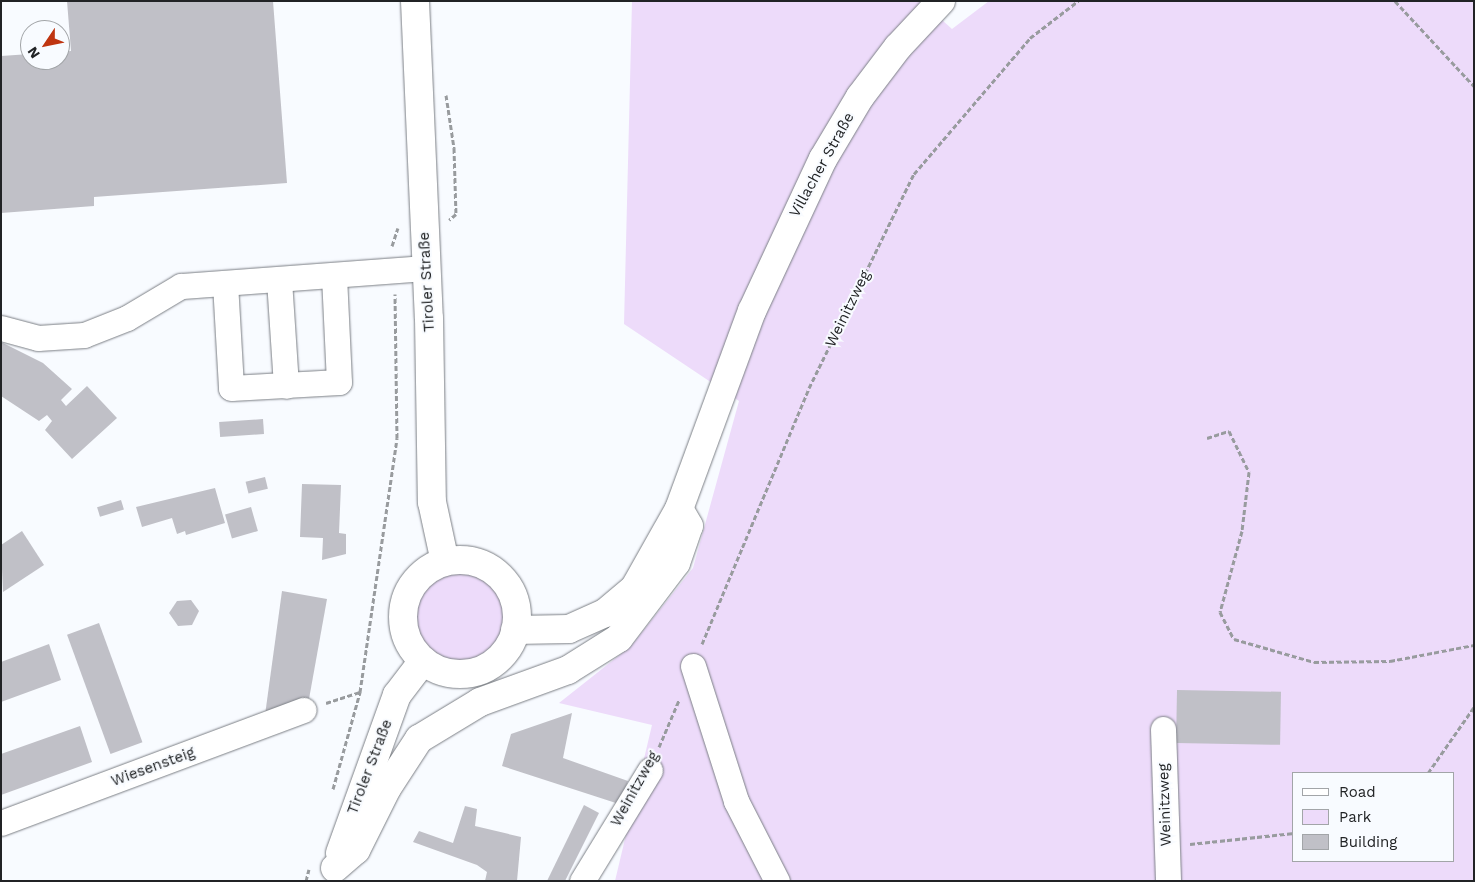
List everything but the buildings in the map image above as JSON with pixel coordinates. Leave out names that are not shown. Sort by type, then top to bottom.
[{"type":"main road","name":"Tiroler Straße","points":[[415,1],[426,268],[432,502],[445,562]]},
{"type":"main road","name":"Villacher Straße","points":[[679,509],[738,349],[782,240],[823,158],[881,68],[940,1]]},
{"type":"main road","points":[[515,630],[569,629],[605,613],[634,589],[679,509]]},
{"type":"main road","points":[[325,871],[356,850],[387,788],[419,739],[480,702],[568,670],[619,638],[676,563],[689,526],[679,509]]},
{"type":"main road","points":[[445,562],[478,562],[502,578],[513,596],[515,630],[508,647],[481,669],[452,673],[423,660],[406,636],[403,610],[414,582],[445,562]]},
{"type":"main road","name":"Tiroler Straße","points":[[325,871],[397,695],[423,660]]},
{"type":"street","points":[[1,328],[38,338],[84,335],[128,318],[181,286],[426,268]]},
{"type":"street","points":[[225,283],[231,388],[286,386],[339,382],[334,276]]},
{"type":"street","points":[[279,280],[286,386]]},
{"type":"street","points":[[693,666],[736,800],[777,881]]},
{"type":"street","name":"Wiesensteig","points":[[1,823],[304,710]]},
{"type":"street","name":"Weinitzweg","points":[[1163,729],[1168,881]]},
{"type":"street","name":"Weinitzweg","points":[[582,881],[650,770]]},
{"type":"path","name":"Weinitzweg","points":[[650,770],[809,388],[914,174],[1030,38],[1078,1]]},
{"type":"path","points":[[1394,1],[1474,86]]},
{"type":"path","points":[[445,89],[454,148],[456,214],[448,221]]},
{"type":"path","points":[[332,794],[360,692],[397,438],[395,303]]},
{"type":"path","points":[[1207,438],[1230,431],[1249,472],[1242,532],[1220,612],[1234,639],[1314,662],[1390,661],[1474,645]]},
{"type":"path","points":[[336,700],[360,692]]},
{"type":"path","points":[[1429,772],[1474,707]]},
{"type":"path","points":[[1166,847],[1292,833]]},
{"type":"path","points":[[306,881],[325,871]]},
{"type":"green space","points":[[632,1],[921,1],[952,29],[989,1],[1474,1],[1474,881],[615,881],[652,725],[559,703],[631,646],[693,568],[739,401],[624,324]]},
{"type":"green space","points":[[460,570],[478,573],[493,583],[503,598],[506,616],[503,634],[493,649],[478,659],[460,662],[442,659],[427,649],[417,634],[414,616],[417,598],[427,583],[442,573]]}]
